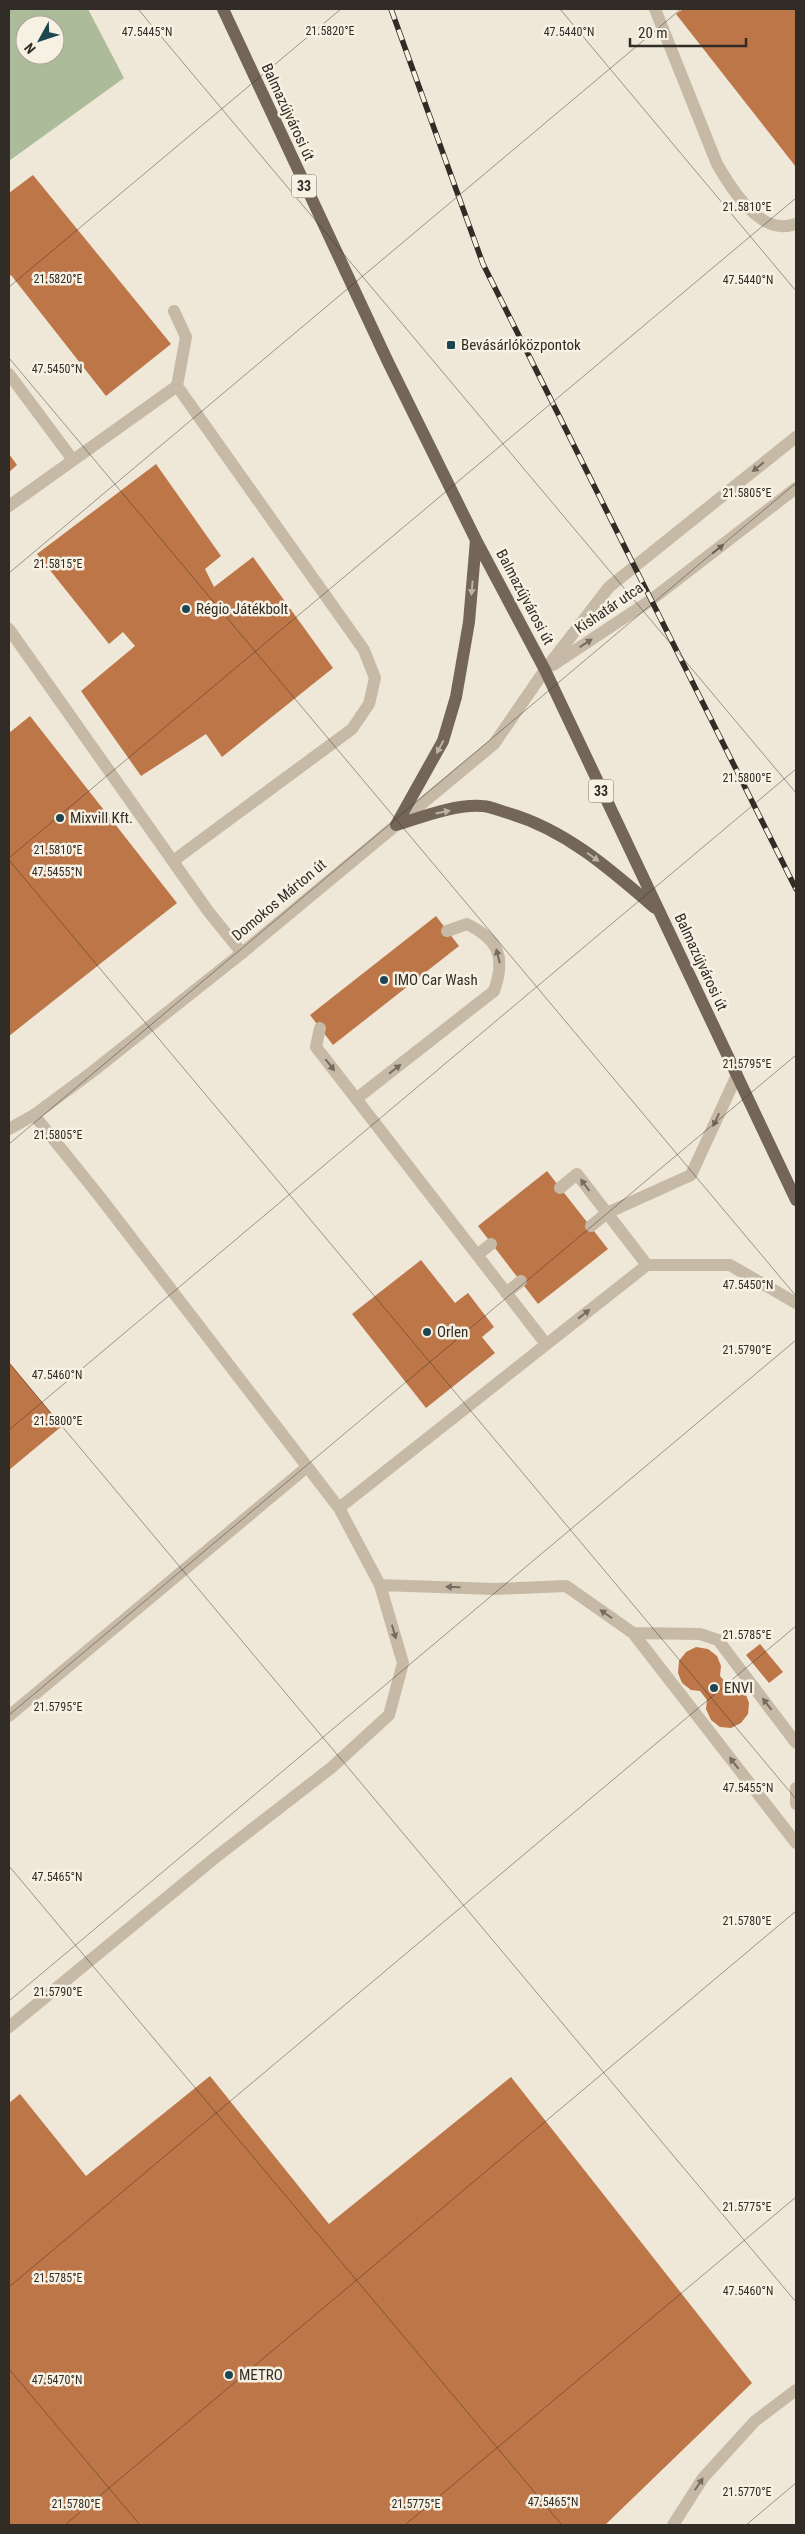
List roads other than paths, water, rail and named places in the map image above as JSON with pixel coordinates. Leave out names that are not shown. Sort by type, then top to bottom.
[{"type":"main road","name":"Balmazújvárosi út","points":[[223,9],[329,239],[476,540],[545,670],[796,1200]]},
{"type":"main road","points":[[396,825],[443,741],[456,697],[470,622],[476,540]]},
{"type":"main road","points":[[396,825],[440,812],[482,806],[518,816],[566,838],[606,866],[659,911]]},
{"type":"street","points":[[655,9],[717,164],[728,184],[743,202],[770,224],[781,226],[796,224]]},
{"type":"street","points":[[9,506],[177,386],[186,337],[174,311]]},
{"type":"street","points":[[9,374],[73,460]]},
{"type":"street","points":[[173,861],[352,729],[368,704],[375,678],[364,650],[177,386]]},
{"type":"street","name":"Kishatár utca","points":[[545,670],[609,587],[796,437]]},
{"type":"street","name":"Kishatár utca","points":[[545,670],[651,600],[796,488]]},
{"type":"street","points":[[9,629],[173,861],[242,953]]},
{"type":"street","name":"Domokos Márton út","points":[[9,1129],[34,1115],[92,1072],[242,953],[494,744],[545,670]]},
{"type":"street","points":[[356,1099],[494,991],[501,972],[498,951],[485,933],[467,924],[448,931]]},
{"type":"street","points":[[320,1028],[316,1048],[546,1344]]},
{"type":"street","points":[[591,1226],[607,1213],[691,1175],[737,1075]]},
{"type":"street","points":[[9,2027],[216,1857],[331,1768],[389,1715],[403,1662],[380,1585],[338,1508],[100,1197],[34,1115]]},
{"type":"street","points":[[560,1188],[578,1174],[647,1265]]},
{"type":"street","points":[[477,1255],[491,1244]]},
{"type":"street","points":[[338,1508],[647,1265],[730,1266],[796,1303]]},
{"type":"street","points":[[506,1293],[521,1281]]},
{"type":"street","points":[[9,1716],[306,1467]]},
{"type":"street","points":[[380,1585],[494,1589],[566,1586],[633,1633],[796,1843]]},
{"type":"street","points":[[633,1633],[700,1634],[718,1640],[796,1743]]},
{"type":"street","points":[[796,1788],[796,1804]]},
{"type":"street","points":[[673,2525],[702,2478],[755,2421],[796,2390]]},
{"type":"railway","points":[[391,9],[483,264],[796,889]]},
{"type":"place","name":"Bevásárlóközpontok","points":[[451,345]]},
{"type":"place","name":"Régio Játékbolt","points":[[186,609]]},
{"type":"place","name":"Mixvill Kft.","points":[[60,818]]},
{"type":"place","name":"IMO Car Wash","points":[[384,980]]},
{"type":"place","name":"Orlen","points":[[427,1332]]},
{"type":"place","name":"ENVI","points":[[714,1688]]},
{"type":"place","name":"METRO","points":[[229,2375]]}]
